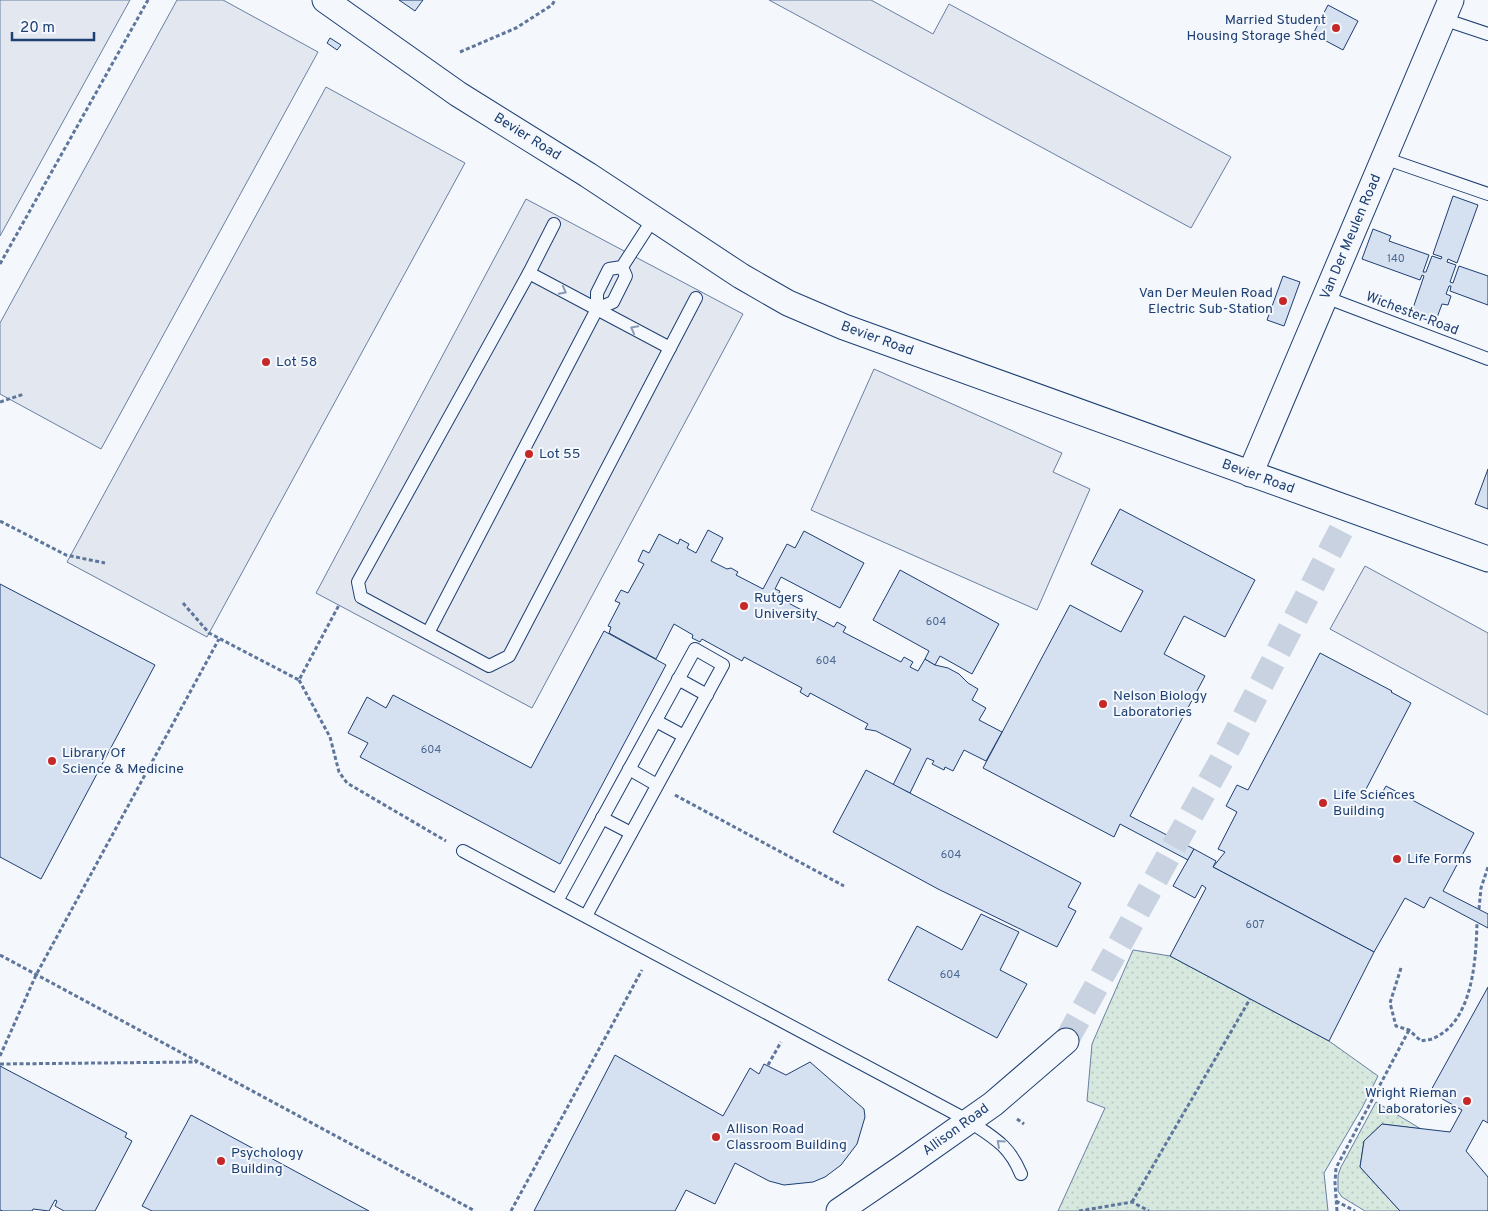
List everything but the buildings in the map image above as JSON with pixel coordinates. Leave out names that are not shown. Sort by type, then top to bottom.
[{"type":"street","name":"Bevier Road","points":[[325,0],[458,94],[588,175],[741,276],[780,299],[836,324],[1488,559]]},
{"type":"street","name":"Van Der Meulen Road","points":[[1250,474],[1447,9]]},
{"type":"street","name":"Allison Road","points":[[839,1211],[993,1104],[1066,1041]]},
{"type":"lane","points":[[1447,9],[1488,34]]},
{"type":"lane","points":[[1384,158],[1488,194]]},
{"type":"lane","points":[[428,633],[597,309],[597,293],[609,269],[622,267],[653,219]]},
{"type":"lane","points":[[554,224],[529,273],[358,582],[361,597],[489,666],[509,656],[696,298]]},
{"type":"lane","points":[[597,309],[613,302],[626,276],[622,267]]},
{"type":"lane","points":[[529,273],[670,348]]},
{"type":"lane","name":"Wichester Road","points":[[1325,297],[1488,358]]},
{"type":"lane","points":[[557,901],[695,649],[723,665],[586,916]]},
{"type":"lane","points":[[678,679],[707,695]]},
{"type":"lane","points":[[656,721],[684,736]]},
{"type":"lane","points":[[629,769],[657,785]]},
{"type":"lane","points":[[602,818],[631,833]]},
{"type":"lane","points":[[464,851],[969,1121],[1000,1142],[1015,1158],[1021,1174]]},
{"type":"path","points":[[0,264],[148,0]]},
{"type":"path","points":[[460,52],[516,28],[552,5],[555,0]]},
{"type":"path","points":[[0,402],[24,394]]},
{"type":"path","points":[[0,521],[66,556],[105,563]]},
{"type":"path","points":[[183,603],[209,634],[299,680],[330,737],[339,772],[347,783],[464,851]]},
{"type":"path","points":[[299,680],[339,605]]},
{"type":"path","points":[[0,1056],[36,975],[219,639]]},
{"type":"path","points":[[657,785],[844,886]]},
{"type":"path","points":[[1479,910],[1481,888],[1488,867]]},
{"type":"path","points":[[1401,968],[1390,1003],[1396,1026],[1409,1030],[1421,1041],[1435,1038],[1449,1028],[1465,1005],[1476,956],[1477,923]]},
{"type":"path","points":[[0,955],[474,1211]]},
{"type":"path","points":[[511,1211],[643,970]]},
{"type":"path","points":[[1132,1202],[1250,999]]},
{"type":"path","points":[[1337,1211],[1336,1168],[1409,1030]]},
{"type":"path","points":[[768,1065],[782,1040]]},
{"type":"path","points":[[0,1064],[197,1062]]},
{"type":"path","points":[[1336,1201],[1355,1211]]},
{"type":"path","points":[[1079,1211],[1132,1202],[1150,1211]]},
{"type":"shaded area","points":[[0,0],[130,0],[0,236]]},
{"type":"shaded area","points":[[177,0],[223,0],[318,52],[101,449],[0,394],[0,323]]},
{"type":"shaded area","points":[[769,0],[871,0],[933,34],[949,4],[1231,157],[1191,228]]},
{"type":"shaded area","name":"Lot 58","points":[[326,87],[465,163],[207,637],[67,562]]},
{"type":"shaded area","name":"Lot 55","points":[[526,199],[743,314],[532,708],[316,593]]},
{"type":"shaded area","points":[[874,369],[1062,453],[1053,472],[1090,489],[1037,610],[811,510]]},
{"type":"shaded area","points":[[1365,566],[1488,633],[1488,715],[1330,629]]},
{"type":"shaded area","points":[[1133,950],[1170,956],[1329,1041],[1378,1076],[1362,1108],[1324,1173],[1328,1211],[1058,1211],[1105,1108],[1087,1101],[1092,1044]]},
{"type":"shaded area","points":[[1376,1102],[1421,1129],[1382,1124],[1364,1141],[1360,1167],[1400,1211],[1365,1211],[1342,1197],[1338,1191],[1338,1175],[1341,1167]]},
{"type":"tunnel","points":[[1066,1041],[1230,745],[1351,511]]},
{"type":"place","name":"Married Student Housing Storage Shed","points":[[1336,28]]},
{"type":"place","name":"Van Der Meulen Road Electric Sub-Station","points":[[1283,301]]},
{"type":"place","name":"Lot 58","points":[[266,362]]},
{"type":"place","name":"Lot 55","points":[[529,454]]},
{"type":"place","name":"Rutgers University","points":[[744,606]]},
{"type":"place","name":"Nelson Biology Laboratories","points":[[1103,704]]},
{"type":"place","name":"Library Of Science & Medicine","points":[[52,761]]},
{"type":"place","name":"Life Sciences Building","points":[[1323,803]]},
{"type":"place","name":"Life Forms","points":[[1397,859]]},
{"type":"place","name":"Wright Rieman Laboratories","points":[[1467,1101]]},
{"type":"place","name":"Allison Road Classroom Building","points":[[716,1137]]},
{"type":"place","name":"Psychology Building","points":[[221,1161]]}]
